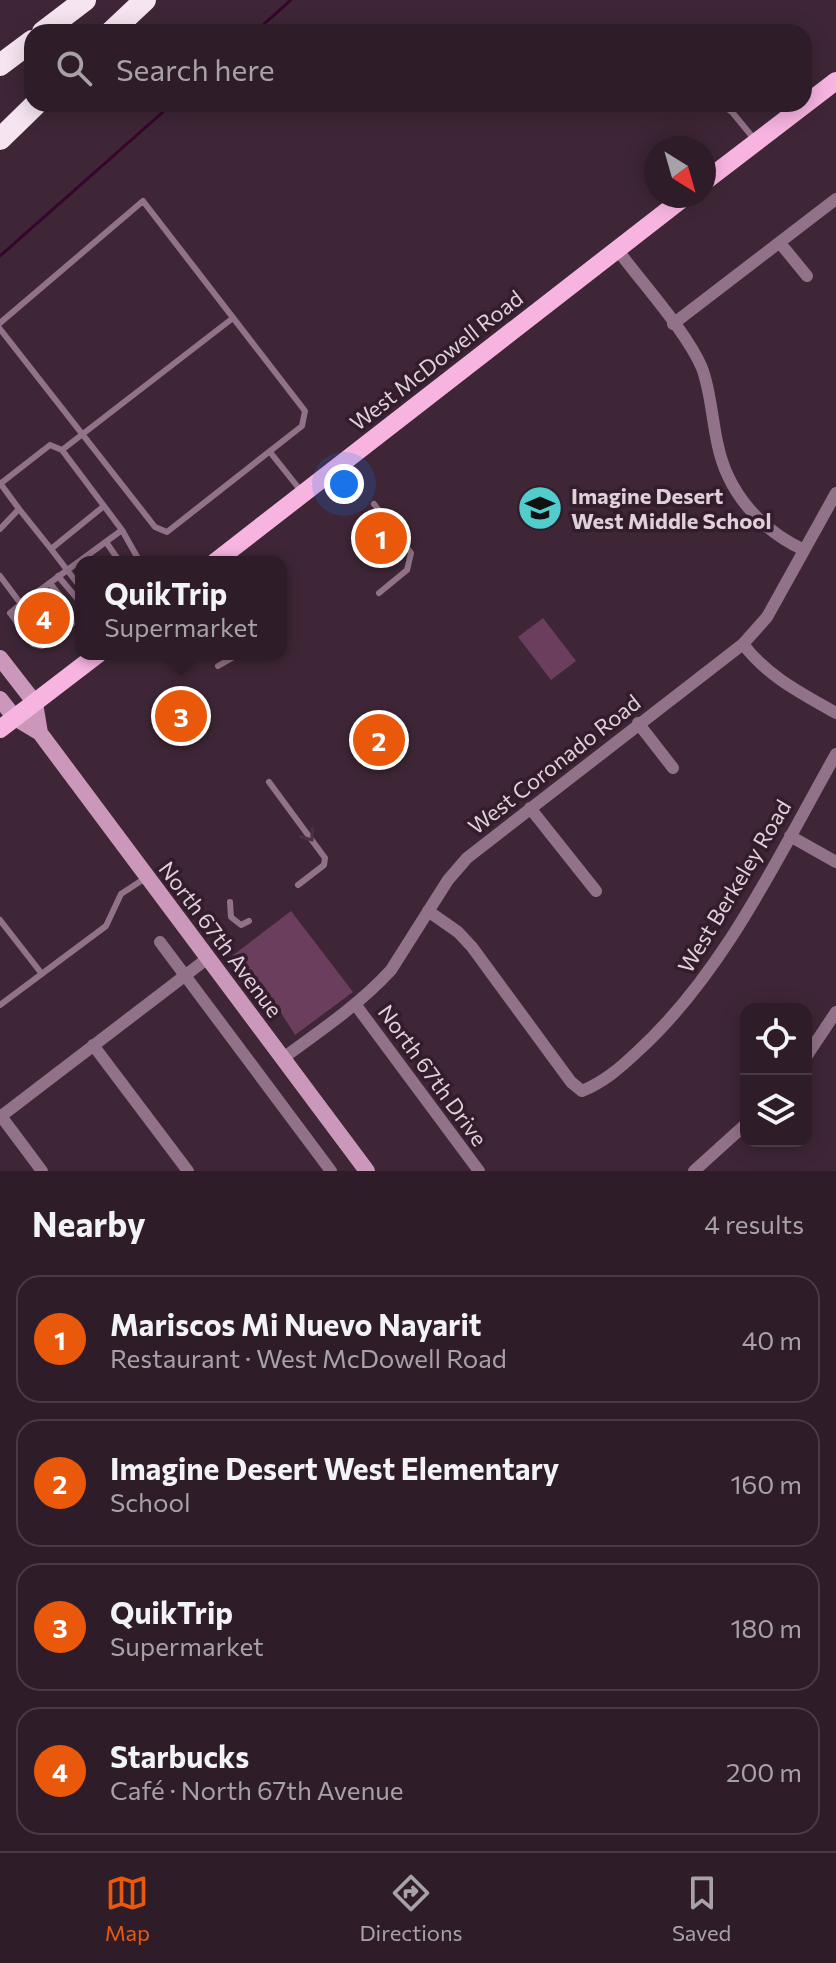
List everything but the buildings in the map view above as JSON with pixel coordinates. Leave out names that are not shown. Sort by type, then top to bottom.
[{"type":"highway","points":[[54,24],[85,0]]},
{"type":"highway","points":[[120,24],[145,0]]},
{"type":"highway","points":[[0,65],[24,47]]},
{"type":"highway","points":[[0,139],[28,112]]},
{"type":"main road","points":[[812,99],[836,81]]},
{"type":"main road","points":[[716,173],[795,112]]},
{"type":"main road","name":"West McDowell Road","points":[[223,556],[670,208]]},
{"type":"main road","name":"North 67th Avenue","points":[[0,658],[35,703],[40,733],[367,1171]]},
{"type":"main road","points":[[8,724],[90,660]]},
{"type":"main road","name":"North 67th Avenue","points":[[0,699],[8,724],[40,733]]},
{"type":"street","points":[[673,324],[836,199]]},
{"type":"street","points":[[780,243],[807,276]]},
{"type":"street","points":[[617,249],[702,368],[719,450],[741,500],[758,519],[789,543],[804,550]]},
{"type":"street","name":"West Coronado Road","points":[[283,1058],[355,1004],[391,970],[448,880],[467,858],[743,644],[767,617],[836,493]]},
{"type":"street","points":[[743,644],[757,663],[773,676],[836,713]]},
{"type":"street","points":[[638,723],[673,768]]},
{"type":"street","name":"West Berkeley Road","points":[[428,911],[458,932],[472,947],[571,1082],[582,1091],[599,1084],[625,1063],[696,989],[719,957],[836,754]]},
{"type":"street","points":[[530,808],[596,891]]},
{"type":"street","points":[[790,836],[836,862]]},
{"type":"street","points":[[160,942],[331,1171]]},
{"type":"street","points":[[42,1171],[0,1116],[208,958]]},
{"type":"street","name":"North 67th Drive","points":[[355,1004],[479,1171]]},
{"type":"street","points":[[812,1048],[836,1014]]},
{"type":"street","points":[[93,1045],[188,1171]]},
{"type":"street","points":[[694,1171],[740,1130]]},
{"type":"lane","points":[[732,112],[756,142]]},
{"type":"lane","points":[[0,323],[143,201],[305,411],[302,426],[167,532],[155,527],[0,329]]},
{"type":"lane","points":[[62,450],[233,318]]},
{"type":"lane","points":[[75,580],[0,484],[50,445],[62,450],[122,530],[137,556]]},
{"type":"lane","points":[[270,452],[303,494]]},
{"type":"lane","points":[[374,504],[411,553],[407,570],[379,593]]},
{"type":"lane","points":[[51,549],[104,506]]},
{"type":"lane","points":[[0,529],[19,509]]},
{"type":"lane","points":[[86,556],[122,530]]},
{"type":"lane","points":[[106,542],[116,556]]},
{"type":"lane","points":[[50,583],[70,609],[72,624],[42,646],[33,644],[10,613],[58,576],[75,564]]},
{"type":"lane","points":[[0,576],[21,604]]},
{"type":"lane","points":[[58,576],[75,596]]},
{"type":"lane","points":[[218,666],[228,660]]},
{"type":"lane","points":[[269,782],[325,858],[324,865],[298,885]]},
{"type":"lane","points":[[2,1002],[106,926],[121,894],[147,877]]},
{"type":"lane","points":[[230,902],[231,917],[241,925],[249,921]]},
{"type":"lane","points":[[0,920],[42,974]]},
{"type":"shaded area","points":[[543,618],[576,661],[551,680],[518,637]]},
{"type":"shaded area","points":[[291,911],[353,992],[295,1035],[268,992],[232,956]]},
{"type":"waterway","points":[[264,24],[291,0]]},
{"type":"waterway","points":[[0,256],[163,112]]},
{"type":"place","name":"Imagine Desert West Middle School","points":[[540,508]]},
{"type":"place","name":"Mariscos Mi Nuevo Nayarit","points":[[381,538]]},
{"type":"place","name":"Starbucks","points":[[44,618]]},
{"type":"place","name":"QuikTrip","points":[[181,716]]},
{"type":"place","name":"Imagine Desert West Elementary","points":[[379,740]]}]
